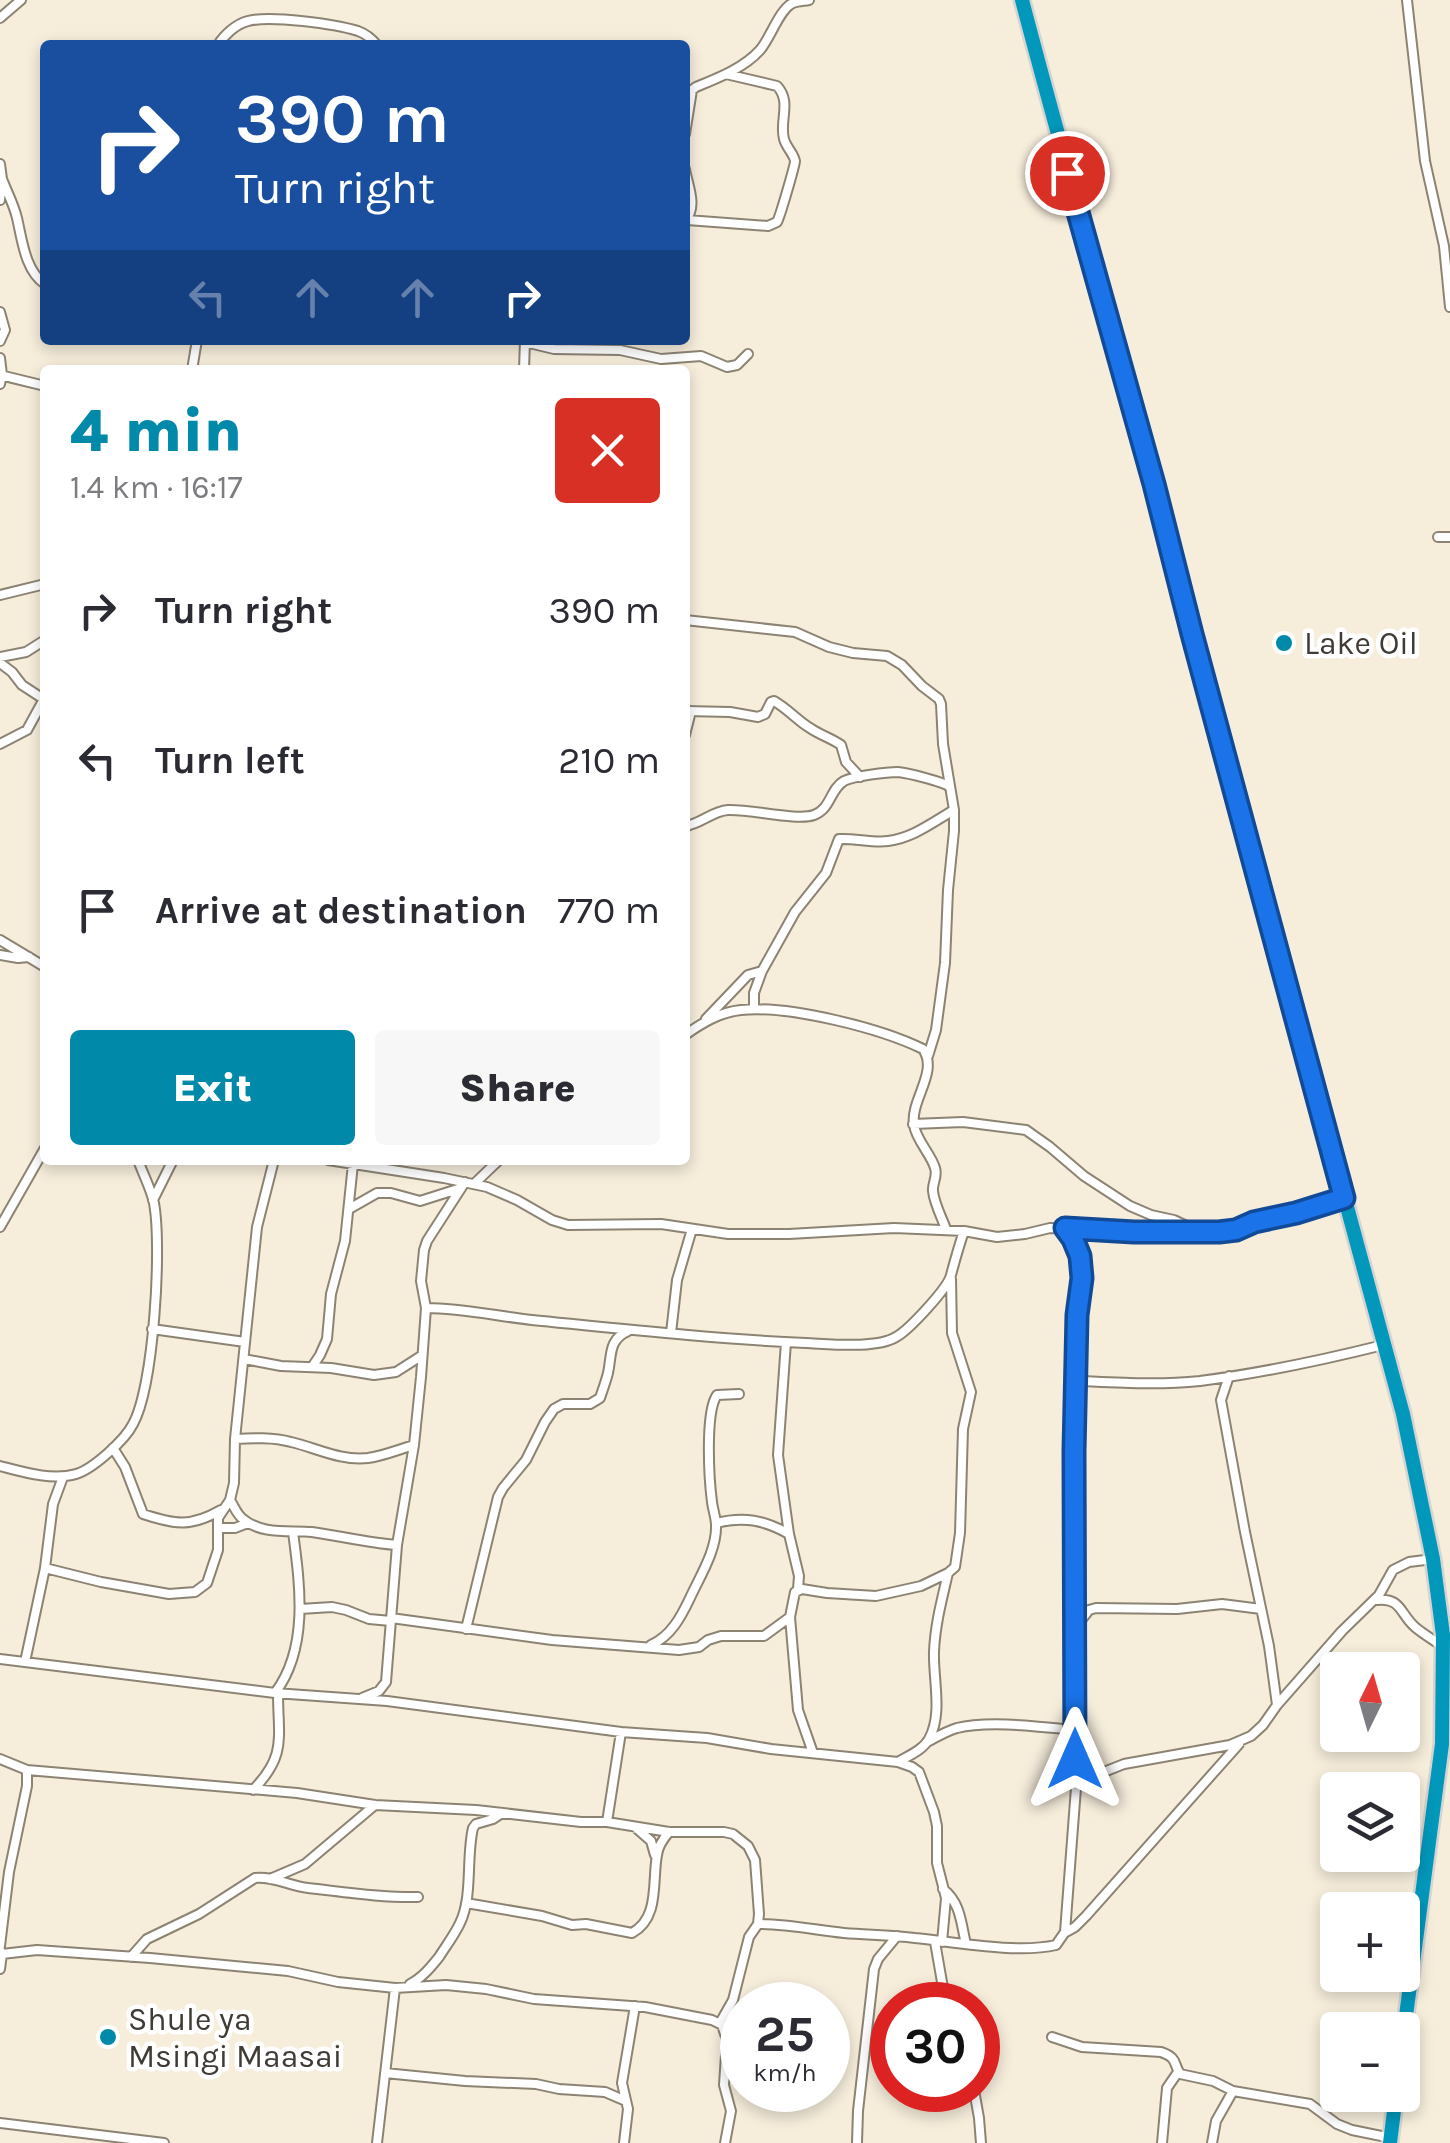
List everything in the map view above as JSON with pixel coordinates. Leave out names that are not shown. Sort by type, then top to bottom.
[{"type":"highway","points":[[1022,0],[1407,1432],[1433,1559],[1443,1647],[1444,1783],[1407,2012]]},
{"type":"highway","points":[[1390,2140],[1394,2112]]},
{"type":"street","points":[[0,18],[22,0]]},
{"type":"street","points":[[690,103],[696,86],[726,74],[760,50],[786,8],[809,0]]},
{"type":"street","points":[[1407,0],[1425,161],[1447,250],[1450,307]]},
{"type":"street","points":[[222,40],[244,21],[272,20],[361,32],[373,40]]},
{"type":"street","points":[[690,221],[768,226],[777,222],[795,162],[783,136],[786,110],[782,91],[777,86],[726,74]]},
{"type":"street","points":[[0,164],[0,200]]},
{"type":"street","points":[[2,180],[27,256],[40,280]]},
{"type":"street","points":[[1438,225],[1450,225]]},
{"type":"street","points":[[0,312],[6,330],[0,341]]},
{"type":"street","points":[[541,345],[566,351],[608,350],[672,359],[701,356],[727,367],[738,365],[748,354]]},
{"type":"street","points":[[649,356],[652,365]]},
{"type":"street","points":[[0,358],[1,378],[40,385]]},
{"type":"street","points":[[1438,537],[1450,537]]},
{"type":"street","points":[[0,595],[40,585]]},
{"type":"street","points":[[690,621],[795,632],[853,654],[887,656],[902,664],[942,704],[942,744],[954,810],[946,963],[936,1030],[913,1124],[937,1171],[932,1191],[946,1229]]},
{"type":"street","points":[[40,643],[0,660],[22,686],[40,697]]},
{"type":"street","points":[[690,711],[758,717],[774,701],[841,746],[846,762],[860,777]]},
{"type":"street","points":[[0,744],[27,730],[40,707]]},
{"type":"street","points":[[690,825],[726,810],[816,815],[841,784],[860,777],[899,772],[950,786]]},
{"type":"street","points":[[754,1009],[754,993],[762,972],[795,912],[826,874],[839,839],[884,841],[907,836],[954,810]]},
{"type":"street","points":[[0,940],[40,965]]},
{"type":"street","points":[[0,956],[29,957]]},
{"type":"street","points":[[690,1032],[748,976],[762,972]]},
{"type":"street","points":[[702,1023],[754,1009],[801,1014],[863,1027],[918,1046],[928,1056]]},
{"type":"street","points":[[913,1124],[982,1123],[1026,1130],[1130,1206],[1198,1232]]},
{"type":"street","points":[[0,1228],[40,1157]]},
{"type":"street","points":[[0,1466],[63,1476],[83,1472],[127,1434],[140,1407],[152,1329],[157,1231],[154,1200],[140,1165]]},
{"type":"street","points":[[154,1200],[171,1165]]},
{"type":"street","points":[[113,1448],[130,1476],[143,1514],[196,1523],[222,1510],[230,1500],[257,1226],[273,1165]]},
{"type":"street","points":[[312,1367],[327,1339],[332,1294],[345,1241],[353,1165]]},
{"type":"street","points":[[359,1165],[487,1187],[568,1225],[633,1224],[745,1234],[894,1228],[946,1229],[998,1237],[1065,1228],[1134,1232],[1236,1230],[1344,1198]]},
{"type":"street","points":[[349,1209],[377,1193],[420,1201],[467,1184],[492,1165]]},
{"type":"street","points":[[362,1698],[379,1691],[386,1682],[397,1545],[414,1445],[426,1308],[421,1280],[424,1250],[467,1184]]},
{"type":"street","points":[[671,1333],[677,1280],[692,1228]]},
{"type":"street","points":[[1065,1228],[1078,1249],[1082,1268],[1076,1384],[1076,1788],[1066,1932]]},
{"type":"street","points":[[798,1589],[876,1596],[920,1586],[955,1567],[960,1534],[963,1429],[971,1392],[952,1333],[954,1258],[964,1231]]},
{"type":"street","points":[[426,1308],[786,1342],[886,1342],[904,1331],[952,1277]]},
{"type":"street","points":[[152,1329],[245,1342]]},
{"type":"street","points":[[466,1629],[498,1497],[526,1460],[554,1409],[563,1404],[590,1404],[600,1398],[611,1346],[621,1334],[632,1330]]},
{"type":"street","points":[[786,1342],[778,1455],[799,1576],[790,1617],[798,1710],[813,1752]]},
{"type":"street","points":[[1076,1384],[1157,1383],[1229,1376],[1383,1345]]},
{"type":"street","points":[[244,1359],[281,1366],[387,1374],[402,1370],[421,1356]]},
{"type":"street","points":[[1229,1376],[1221,1400],[1277,1705]]},
{"type":"street","points":[[646,1646],[662,1639],[680,1617],[707,1562],[716,1523],[711,1494],[710,1413],[717,1395],[739,1394]]},
{"type":"street","points":[[235,1439],[273,1439],[353,1458],[371,1458],[414,1445]]},
{"type":"street","points":[[25,1662],[45,1568],[53,1504],[63,1476]]},
{"type":"street","points":[[230,1500],[238,1514],[266,1529],[397,1545]]},
{"type":"street","points":[[45,1568],[144,1590],[195,1592],[202,1589],[211,1574],[222,1510]]},
{"type":"street","points":[[716,1523],[751,1519],[789,1534]]},
{"type":"street","points":[[218,1528],[234,1528],[248,1522]]},
{"type":"street","points":[[253,1790],[272,1768],[278,1754],[276,1693],[290,1669],[300,1610],[293,1532]]},
{"type":"street","points":[[758,1924],[966,1944],[1056,1945],[1242,1741],[1263,1725],[1342,1631],[1373,1602],[1392,1570],[1399,1565],[1433,1559]]},
{"type":"street","points":[[928,1741],[935,1719],[935,1636],[948,1573]]},
{"type":"street","points":[[1373,1602],[1396,1602],[1416,1628],[1443,1647]]},
{"type":"street","points":[[1074,1628],[1089,1610],[1096,1608],[1178,1609],[1222,1604],[1261,1609]]},
{"type":"street","points":[[300,1610],[332,1607],[369,1620],[391,1619],[552,1640],[689,1650],[722,1636],[764,1636],[790,1617]]},
{"type":"street","points":[[0,1659],[898,1762],[919,1772],[937,1826],[937,1863],[946,1898],[939,1942],[943,1982]]},
{"type":"street","points":[[898,1762],[952,1729],[984,1724],[1075,1730]]},
{"type":"street","points":[[607,1822],[620,1732]]},
{"type":"street","points":[[1076,1788],[1091,1776],[1124,1764],[1242,1741]]},
{"type":"street","points":[[0,1759],[27,1770],[375,1805],[607,1822],[668,1832],[724,1832],[743,1840],[752,1852],[757,1872],[758,1924],[748,1937],[737,1982]]},
{"type":"street","points":[[0,1969],[12,1854],[27,1770]]},
{"type":"street","points":[[270,1879],[305,1864],[375,1805]]},
{"type":"street","points":[[399,1988],[417,1980],[437,1959],[462,1921],[474,1828],[502,1813]]},
{"type":"street","points":[[636,1827],[651,1841],[656,1858]]},
{"type":"street","points":[[466,1903],[632,1933],[643,1926],[649,1914],[656,1858],[668,1832]]},
{"type":"street","points":[[131,1957],[147,1939],[199,1914],[254,1878],[305,1888],[399,1898],[418,1896]]},
{"type":"street","points":[[943,1889],[958,1908],[966,1944]]},
{"type":"street","points":[[857,2143],[874,1969],[898,1936]]},
{"type":"street","points":[[1,1950],[288,1971],[338,1982],[399,1988],[446,1984],[534,1998],[635,2006],[720,2023]]},
{"type":"street","points":[[377,2143],[399,1988]]},
{"type":"street","points":[[624,2143],[626,2101],[622,2083],[635,2006]]},
{"type":"street","points":[[1052,2037],[1082,2048],[1161,2052],[1177,2062],[1178,2072],[1166,2088],[1162,2143]]},
{"type":"street","points":[[1178,2072],[1222,2084],[1232,2091],[1310,2104],[1336,2124],[1390,2140]]},
{"type":"street","points":[[384,2073],[606,2092],[626,2101]]},
{"type":"street","points":[[1212,2143],[1216,2121],[1232,2091]]},
{"type":"street","points":[[724,2143],[730,2112]]},
{"type":"street","points":[[979,2112],[981,2143]]},
{"type":"street","points":[[0,2123],[164,2143]]},
{"type":"place","name":"Lake Oil","points":[[1284,643]]},
{"type":"place","name":"Shule ya Msingi Maasai","points":[[108,2037]]},
{"type":"route","points":[[1067,173],[1344,1198],[1219,1232],[1065,1228],[1080,1256],[1082,1278],[1077,1315],[1074,1451],[1075,1759]]}]
